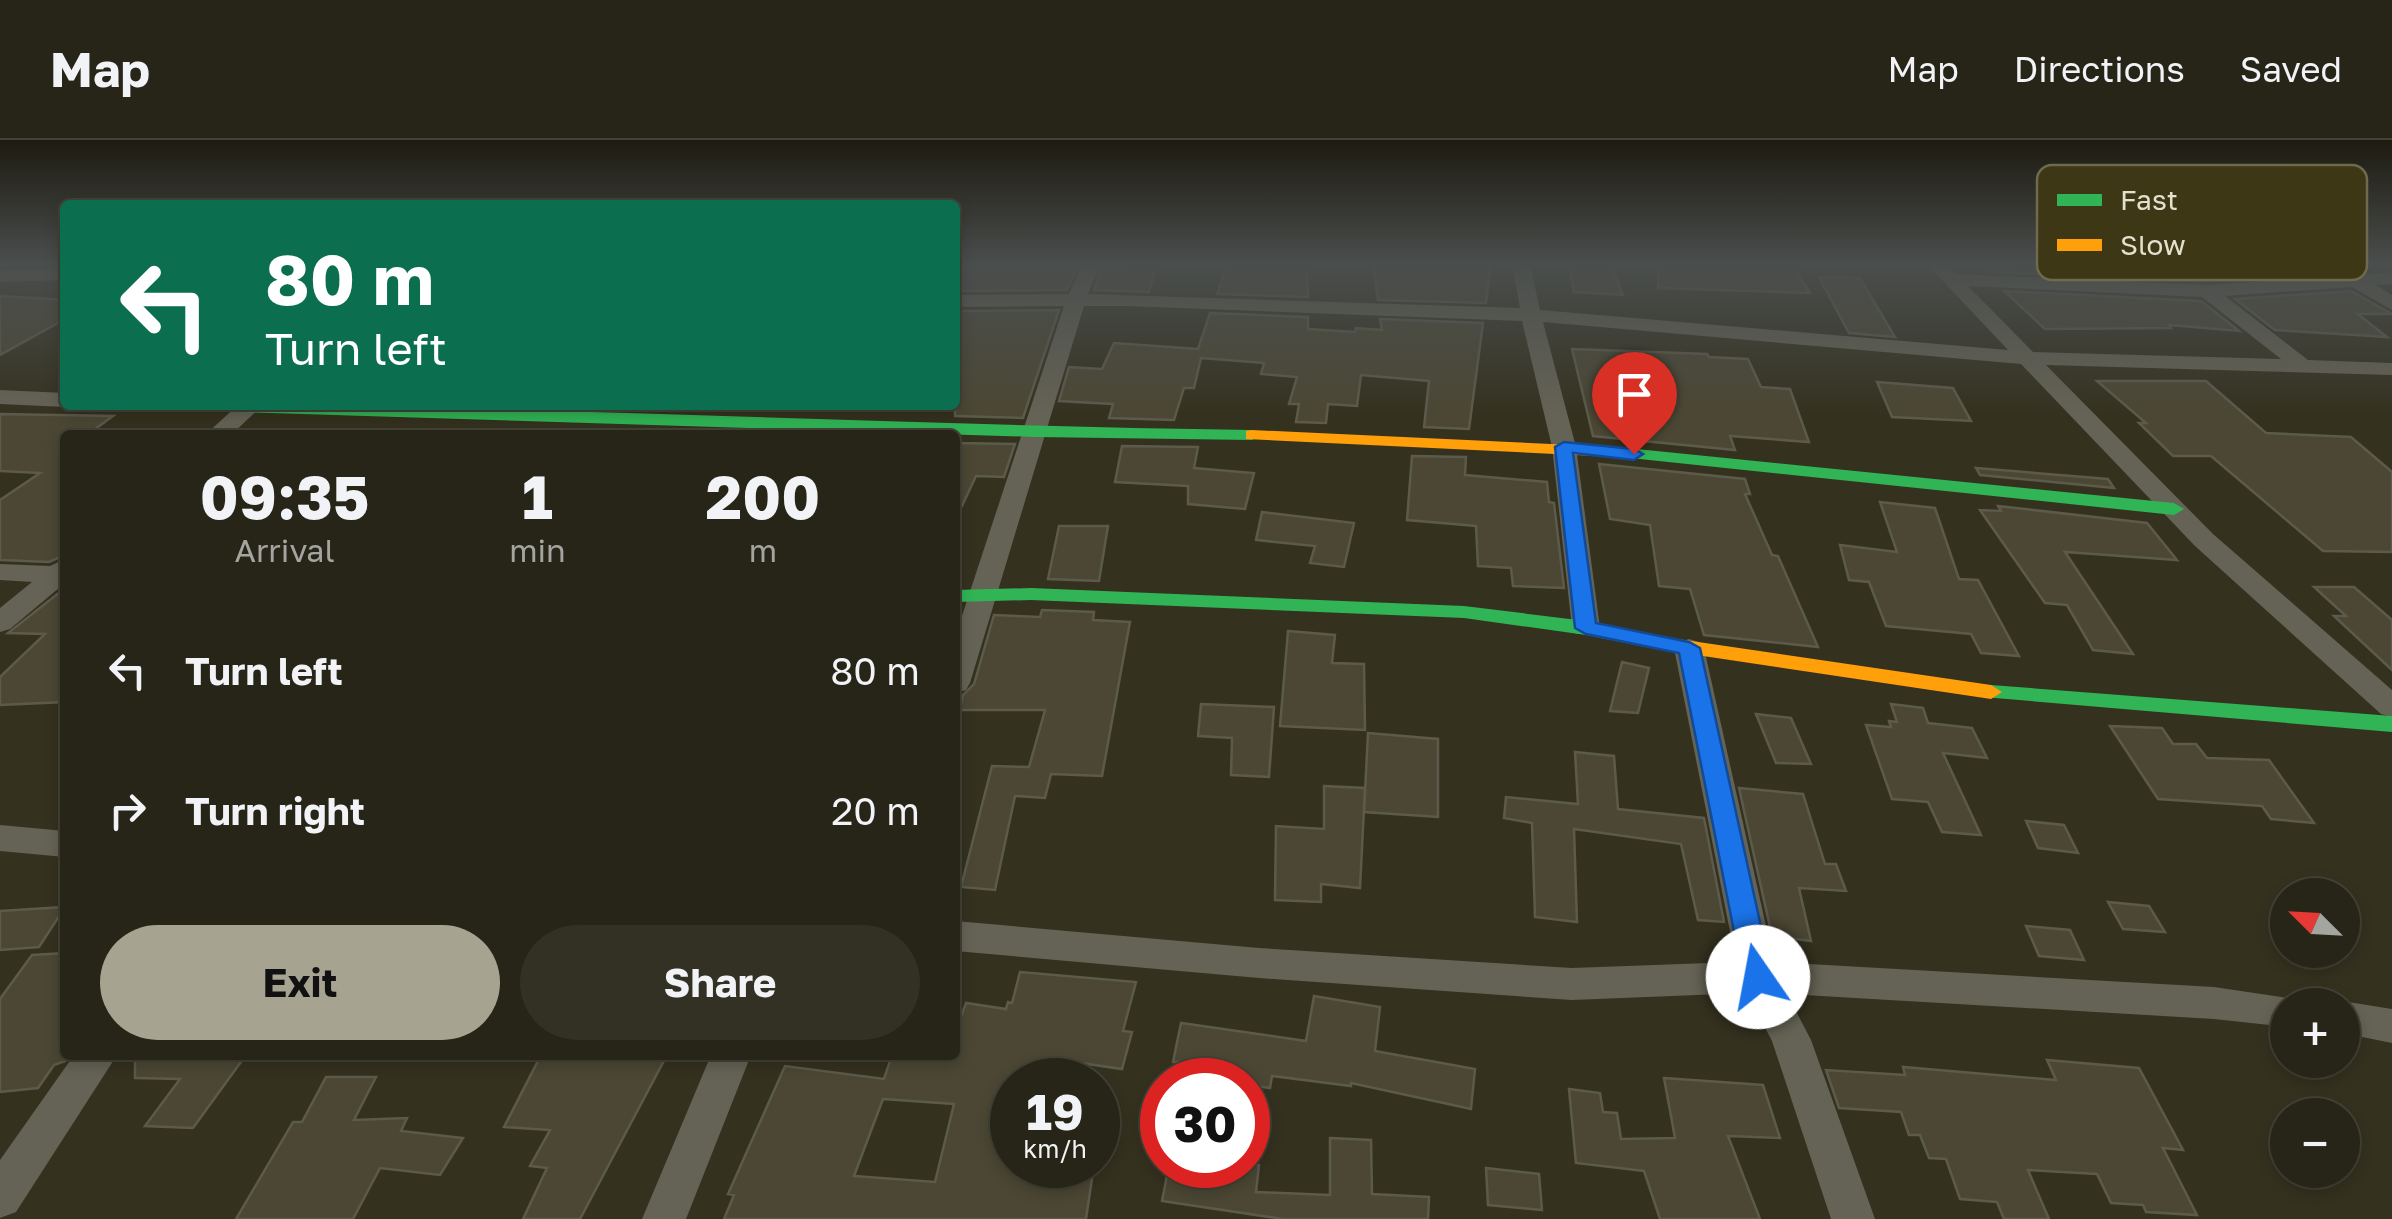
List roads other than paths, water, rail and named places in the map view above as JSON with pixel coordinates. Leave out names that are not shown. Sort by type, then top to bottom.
[{"type":"street","points":[[960,668],[1071,315]]},
{"type":"street","points":[[1533,315],[1548,394],[1564,447],[1586,628]]},
{"type":"street","points":[[1537,315],[2026,358],[2392,369]]},
{"type":"street","points":[[1985,315],[2174,509],[2392,707]]},
{"type":"street","points":[[2238,315],[2303,366]]},
{"type":"street","points":[[0,398],[60,400]]},
{"type":"street","points":[[223,430],[245,410]]},
{"type":"street","points":[[392,410],[1036,432],[1274,434],[1564,447],[2174,509]]},
{"type":"street","points":[[0,572],[60,572]]},
{"type":"street","points":[[0,623],[60,574]]},
{"type":"street","points":[[960,596],[1369,605],[1464,612],[1586,628],[1949,688],[2392,724]]},
{"type":"street","points":[[1689,648],[1758,977],[1791,1040],[1853,1219]]},
{"type":"street","points":[[0,838],[60,844]]},
{"type":"street","points":[[960,936],[1259,963],[1572,984],[1758,977],[2270,1009]]},
{"type":"street","points":[[2360,1020],[2392,1026]]},
{"type":"street","points":[[0,1197],[94,1060]]},
{"type":"street","points":[[664,1219],[729,1060]]}]
